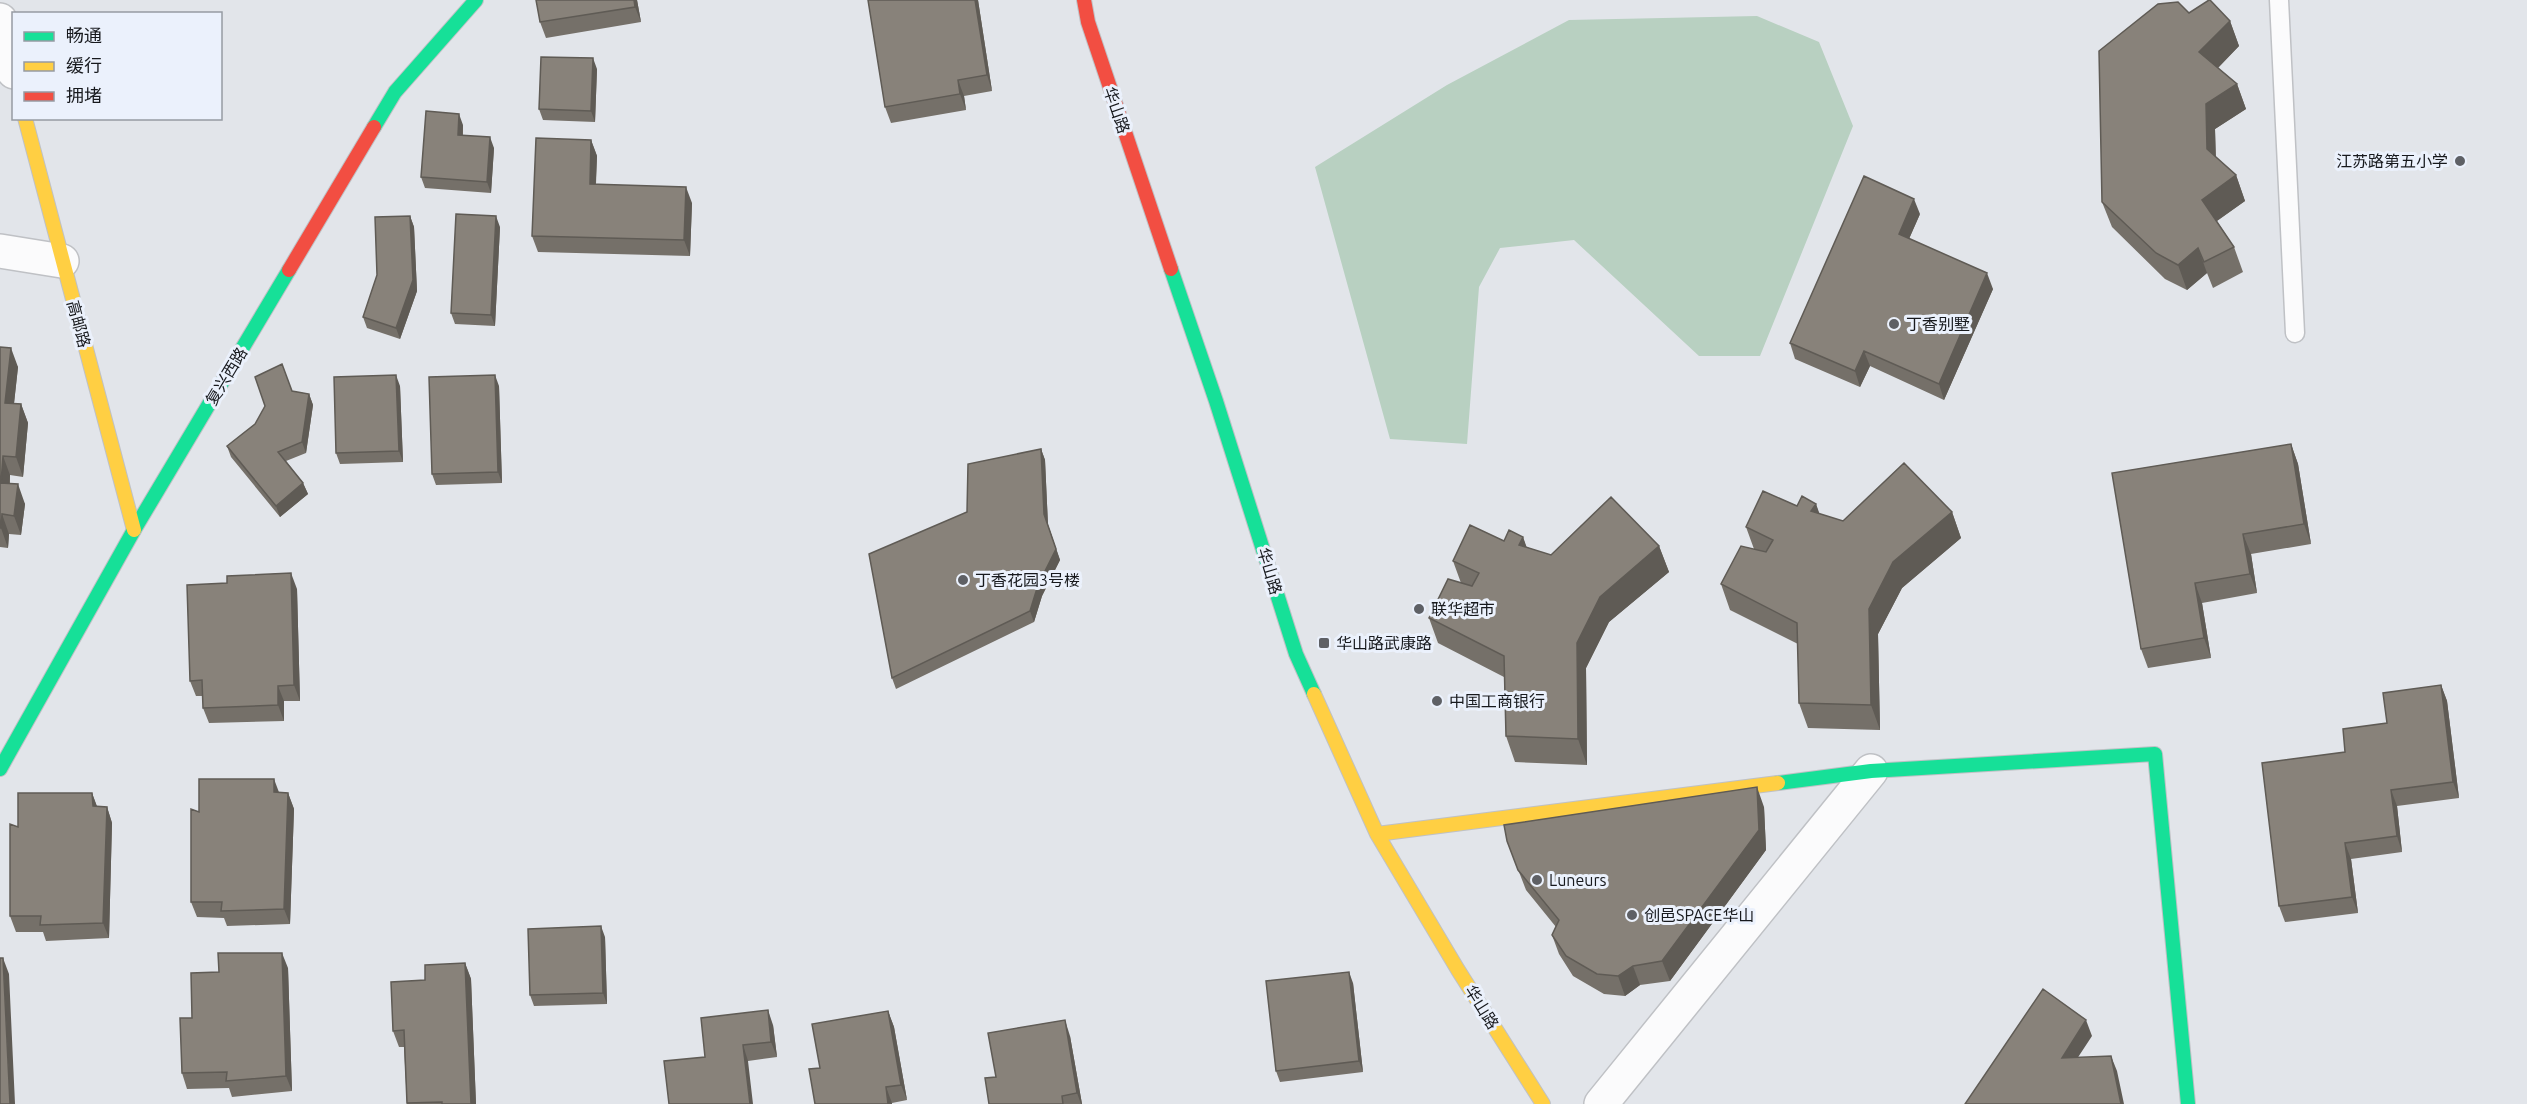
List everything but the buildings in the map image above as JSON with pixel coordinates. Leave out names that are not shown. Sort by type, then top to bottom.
[{"type":"street","name":"复兴西路","points":[[0,769],[134,530],[395,92],[476,0]]},
{"type":"street","name":"华山路","points":[[1084,0],[1088,22],[1216,401],[1296,654],[1377,834],[1458,970],[1543,1104]]},
{"type":"street","points":[[0,20],[12,65]]},
{"type":"street","name":"高邮路","points":[[26,120],[134,530]]},
{"type":"street","points":[[0,251],[62,261]]},
{"type":"street","points":[[1377,834],[1871,771],[2155,754],[2188,1104]]},
{"type":"street","points":[[1600,1104],[1871,771]]},
{"type":"lane","points":[[2279,0],[2295,333]]},
{"type":"green space","points":[[1757,16],[1819,42],[1853,126],[1760,356],[1699,356],[1574,240],[1500,248],[1479,287],[1467,444],[1390,439],[1315,167],[1447,85],[1569,20]]},
{"type":"traffic: fast","points":[[374,127],[395,92],[476,0]]},
{"type":"traffic: fast","points":[[1171,269],[1216,401],[1296,654],[1314,694]]},
{"type":"traffic: fast","points":[[0,769],[134,530],[289,270]]},
{"type":"traffic: fast","points":[[1778,783],[1871,771],[2155,754],[2188,1104]]},
{"type":"traffic: slow","points":[[26,120],[134,530]]},
{"type":"traffic: slow","points":[[1314,694],[1377,834],[1458,970],[1543,1104]]},
{"type":"traffic: slow","points":[[1377,834],[1778,783]]},
{"type":"traffic: jam","points":[[1084,0],[1088,22],[1171,269]]},
{"type":"traffic: jam","points":[[289,270],[374,127]]},
{"type":"place","name":"江苏路第五小学","points":[[2460,161]]},
{"type":"place","name":"丁香别墅","points":[[1894,324]]},
{"type":"place","name":"丁香花园3号楼","points":[[963,580]]},
{"type":"place","name":"联华超市","points":[[1419,609]]},
{"type":"place","name":"华山路武康路","points":[[1324,643]]},
{"type":"place","name":"中国工商银行","points":[[1437,701]]},
{"type":"place","name":"Luneurs","points":[[1537,880]]},
{"type":"place","name":"创邑SPACE华山","points":[[1632,915]]}]
